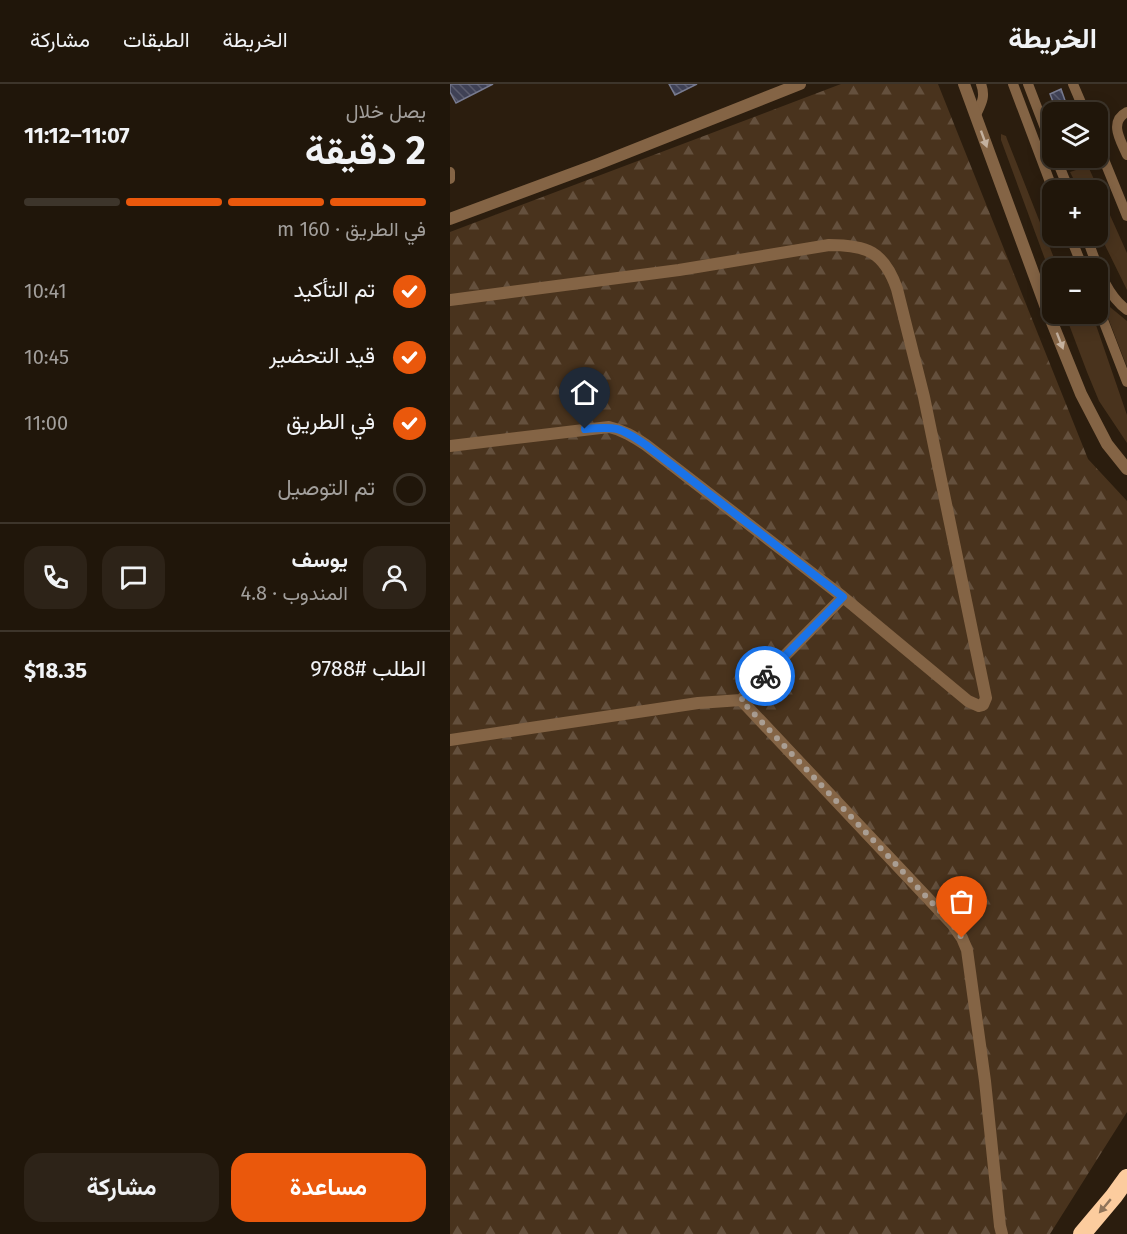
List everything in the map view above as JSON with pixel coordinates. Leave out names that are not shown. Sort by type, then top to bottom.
[{"type":"highway","points":[[1082,1234],[1127,1178]]},
{"type":"street","points":[[450,219],[598,164],[800,84]]},
{"type":"street","points":[[964,84],[1080,394],[1107,444],[1127,469]]},
{"type":"street","points":[[450,300],[679,270],[829,245],[852,245],[868,250],[879,258],[891,272],[897,289],[924,397],[986,698],[983,705],[979,706],[968,701],[843,597],[646,445],[620,429],[609,427],[450,446]]},
{"type":"street","points":[[450,740],[698,703],[741,700],[843,597]]},
{"type":"street","points":[[741,700],[953,925],[962,938],[967,950],[1002,1234]]},
{"type":"lane","points":[[976,116],[984,99],[981,84]]},
{"type":"lane","points":[[1012,84],[1049,180]]},
{"type":"lane","points":[[1028,84],[1042,120]]},
{"type":"lane","points":[[1073,84],[1081,102]]},
{"type":"lane","points":[[1127,112],[1117,122],[1117,129],[1124,142],[1127,155]]},
{"type":"lane","points":[[1107,168],[1127,216]]},
{"type":"lane","points":[[450,172],[450,179]]},
{"type":"lane","points":[[1108,288],[1127,310]]},
{"type":"lane","points":[[1105,324],[1127,382]]},
{"type":"green space","points":[[841,84],[938,84],[1088,459],[1127,501],[1127,1112],[1050,1234],[450,1234],[450,232]]},
{"type":"green space","points":[[1001,134],[1006,136],[1042,227],[1042,246],[1049,246],[1054,258],[1045,258],[1001,140]]},
{"type":"green space","points":[[1089,168],[1094,180],[1074,180],[1070,172]]},
{"type":"green space","points":[[1108,211],[1127,253],[1127,290],[1105,246],[1108,246]]},
{"type":"green space","points":[[1108,304],[1127,321],[1127,367],[1108,318]]},
{"type":"green space","points":[[1069,324],[1096,325],[1127,415],[1127,443],[1099,401]]},
{"type":"building","points":[[450,84],[493,84],[456,103],[450,92]]},
{"type":"building","points":[[669,84],[697,84],[675,95]]},
{"type":"building","points":[[1061,89],[1066,102],[1053,102],[1050,94]]},
{"type":"way so far","points":[[765,676],[741,700],[953,925],[962,938]]},
{"type":"route","points":[[585,429],[609,427],[630,434],[843,597],[765,676]]}]
